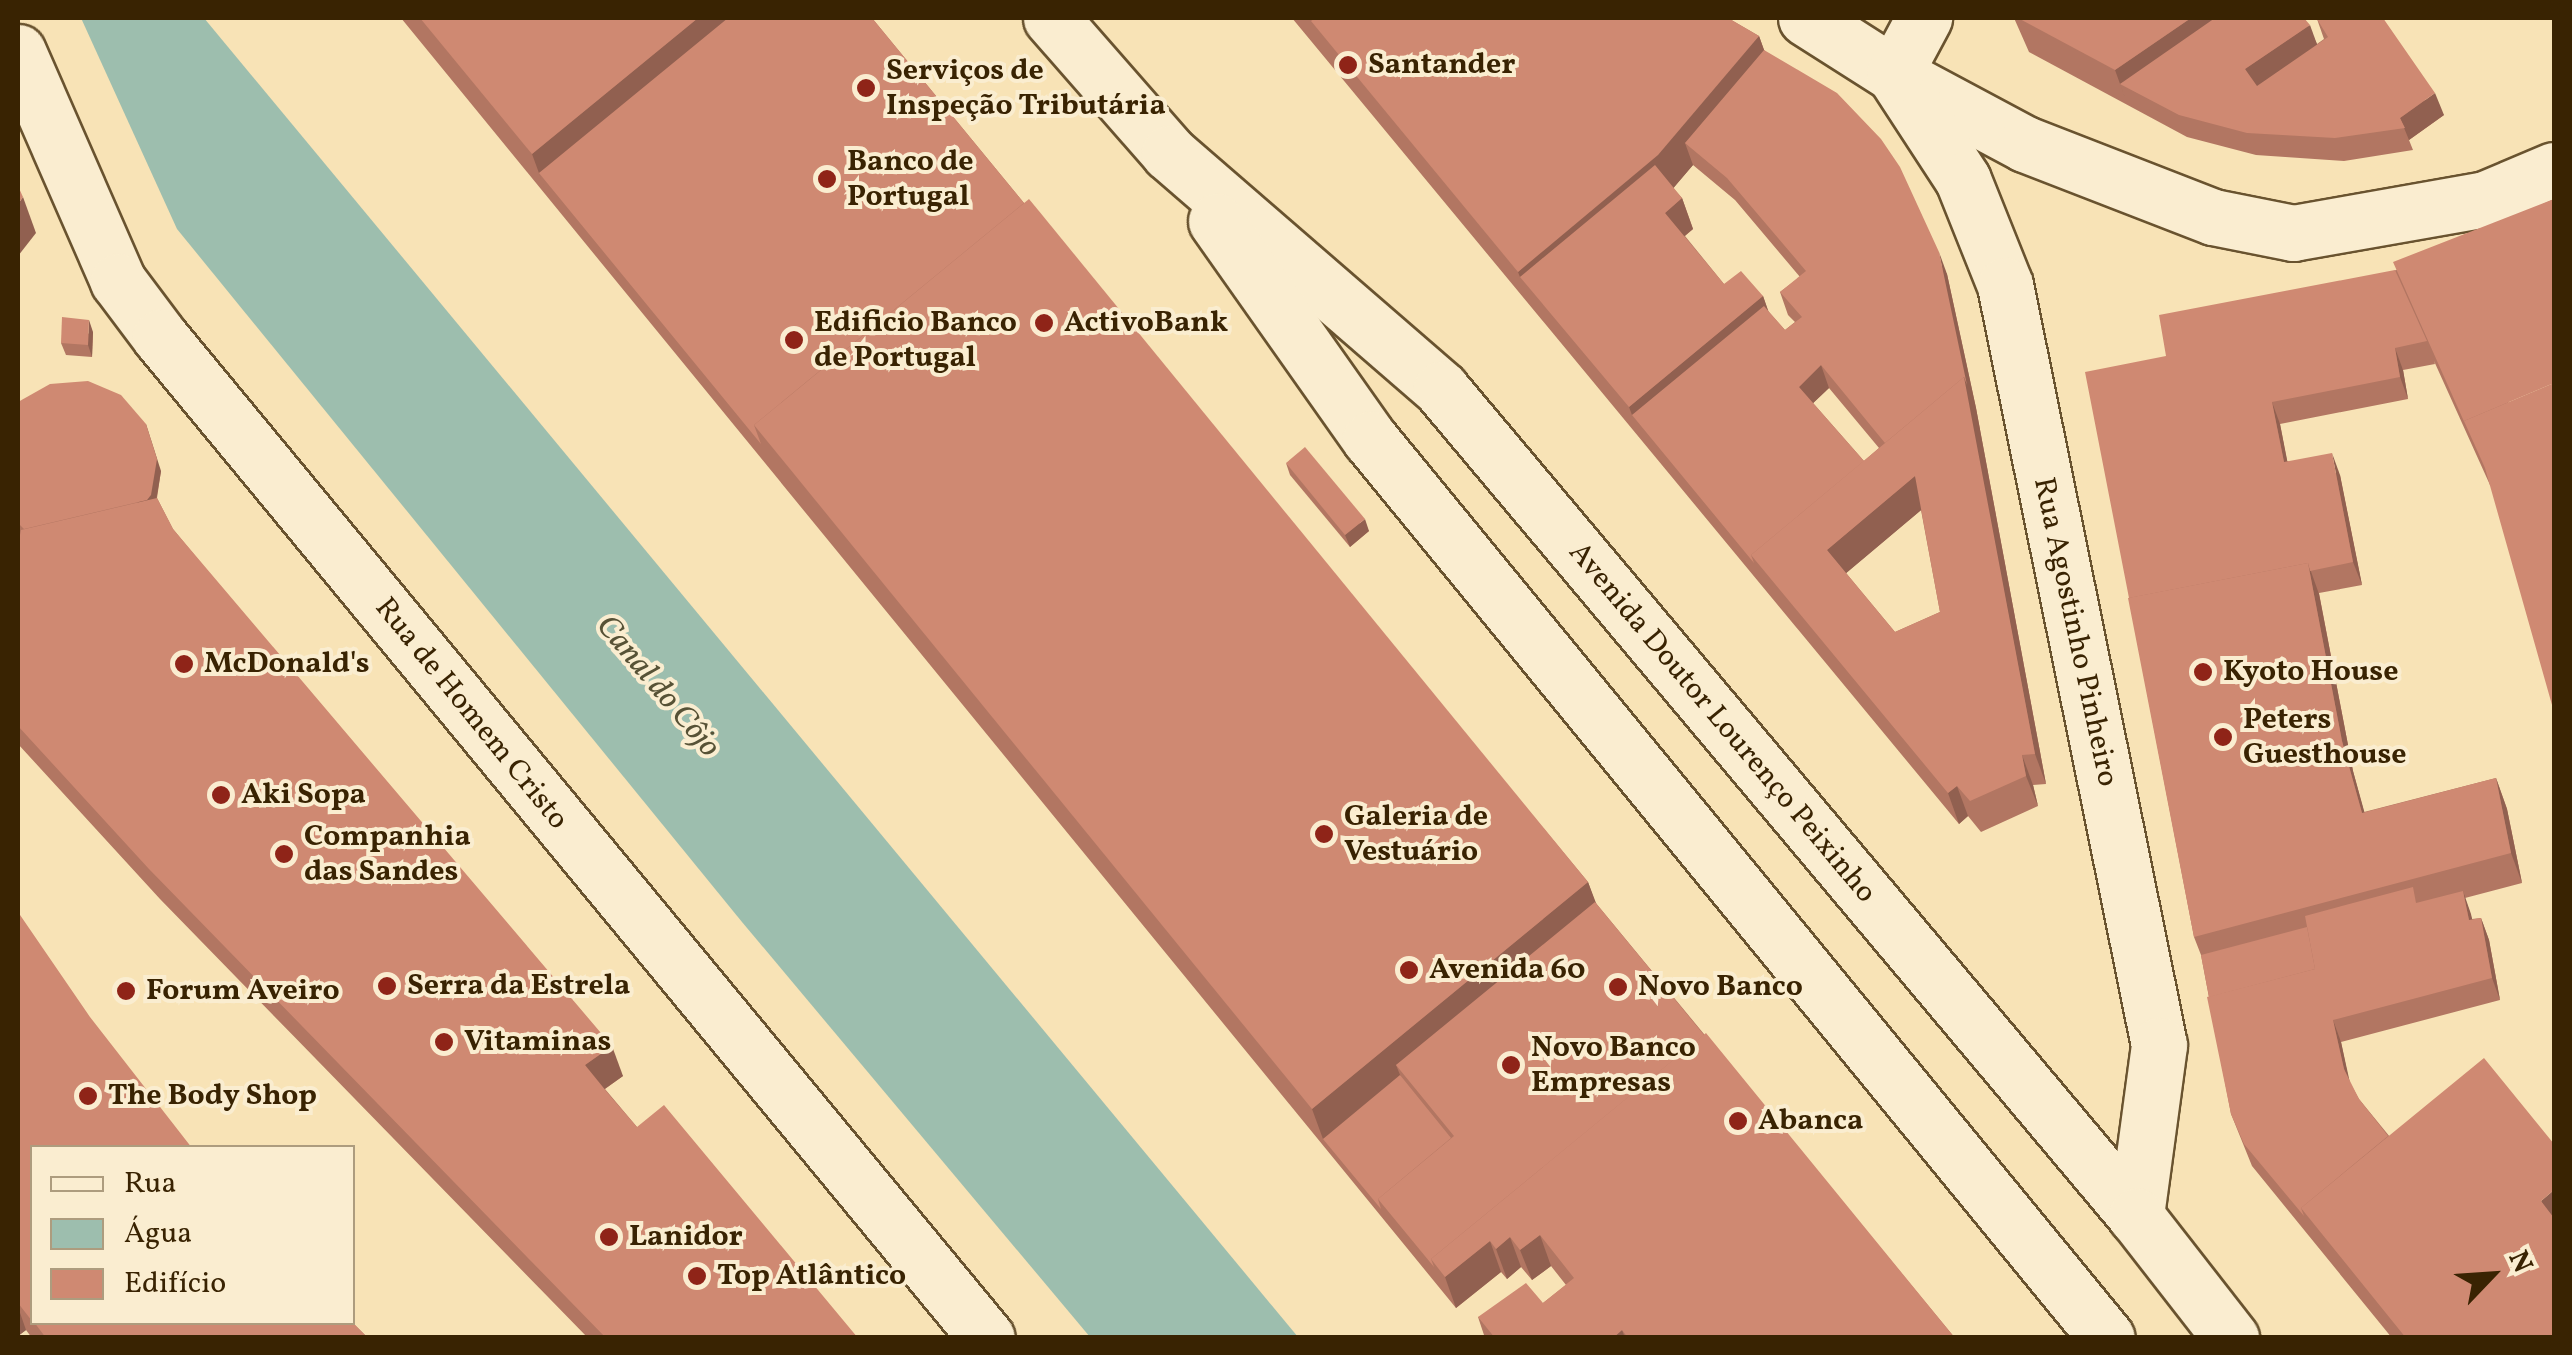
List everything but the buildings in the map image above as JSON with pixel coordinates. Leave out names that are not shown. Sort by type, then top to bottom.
[{"type":"street","name":"Avenida Doutor Lourenço Peixinho","points":[[1051,18],[1168,153],[1370,439],[2108,1338]]},
{"type":"street","points":[[1806,18],[1894,74],[2053,155],[2213,216],[2293,233],[2486,199],[2554,170]]},
{"type":"street","points":[[1894,74],[1924,18]]},
{"type":"street","name":"Rua de Homem Cristo","points":[[18,52],[118,280],[160,337],[986,1338]]},
{"type":"street","name":"Rua Agostinho Pinheiro","points":[[1894,74],[1964,180],[2005,285],[2159,1045],[2136,1216]]},
{"type":"street","name":"Avenida Doutor Lourenço Peixinho","points":[[1168,153],[1441,389],[2136,1216],[2230,1338]]},
{"type":"water","name":"Canal do Côjo","points":[[81,18],[204,18],[1298,1337],[1090,1337],[742,922],[177,229]]},
{"type":"place","name":"Santander","points":[[1348,65]]},
{"type":"place","name":"Serviços de Inspeção Tributária","points":[[866,88]]},
{"type":"place","name":"Banco de Portugal","points":[[827,179]]},
{"type":"place","name":"ActivoBank","points":[[1044,323]]},
{"type":"place","name":"Edificio Banco de Portugal","points":[[794,340]]},
{"type":"place","name":"McDonald's","points":[[184,664]]},
{"type":"place","name":"Kyoto House","points":[[2203,672]]},
{"type":"place","name":"Peters Guesthouse","points":[[2223,737]]},
{"type":"place","name":"Aki Sopa","points":[[221,795]]},
{"type":"place","name":"Galeria de Vestuário","points":[[1324,834]]},
{"type":"place","name":"Companhia das Sandes","points":[[284,854]]},
{"type":"place","name":"Avenida 60","points":[[1409,970]]},
{"type":"place","name":"Serra da Estrela","points":[[387,986]]},
{"type":"place","name":"Novo Banco","points":[[1618,987]]},
{"type":"place","name":"Forum Aveiro","points":[[126,991]]},
{"type":"place","name":"Vitaminas","points":[[444,1042]]},
{"type":"place","name":"Novo Banco Empresas","points":[[1511,1065]]},
{"type":"place","name":"The Body Shop","points":[[88,1096]]},
{"type":"place","name":"Abanca","points":[[1738,1121]]},
{"type":"place","name":"Lanidor","points":[[609,1237]]},
{"type":"place","name":"Top Atlântico","points":[[697,1276]]}]
